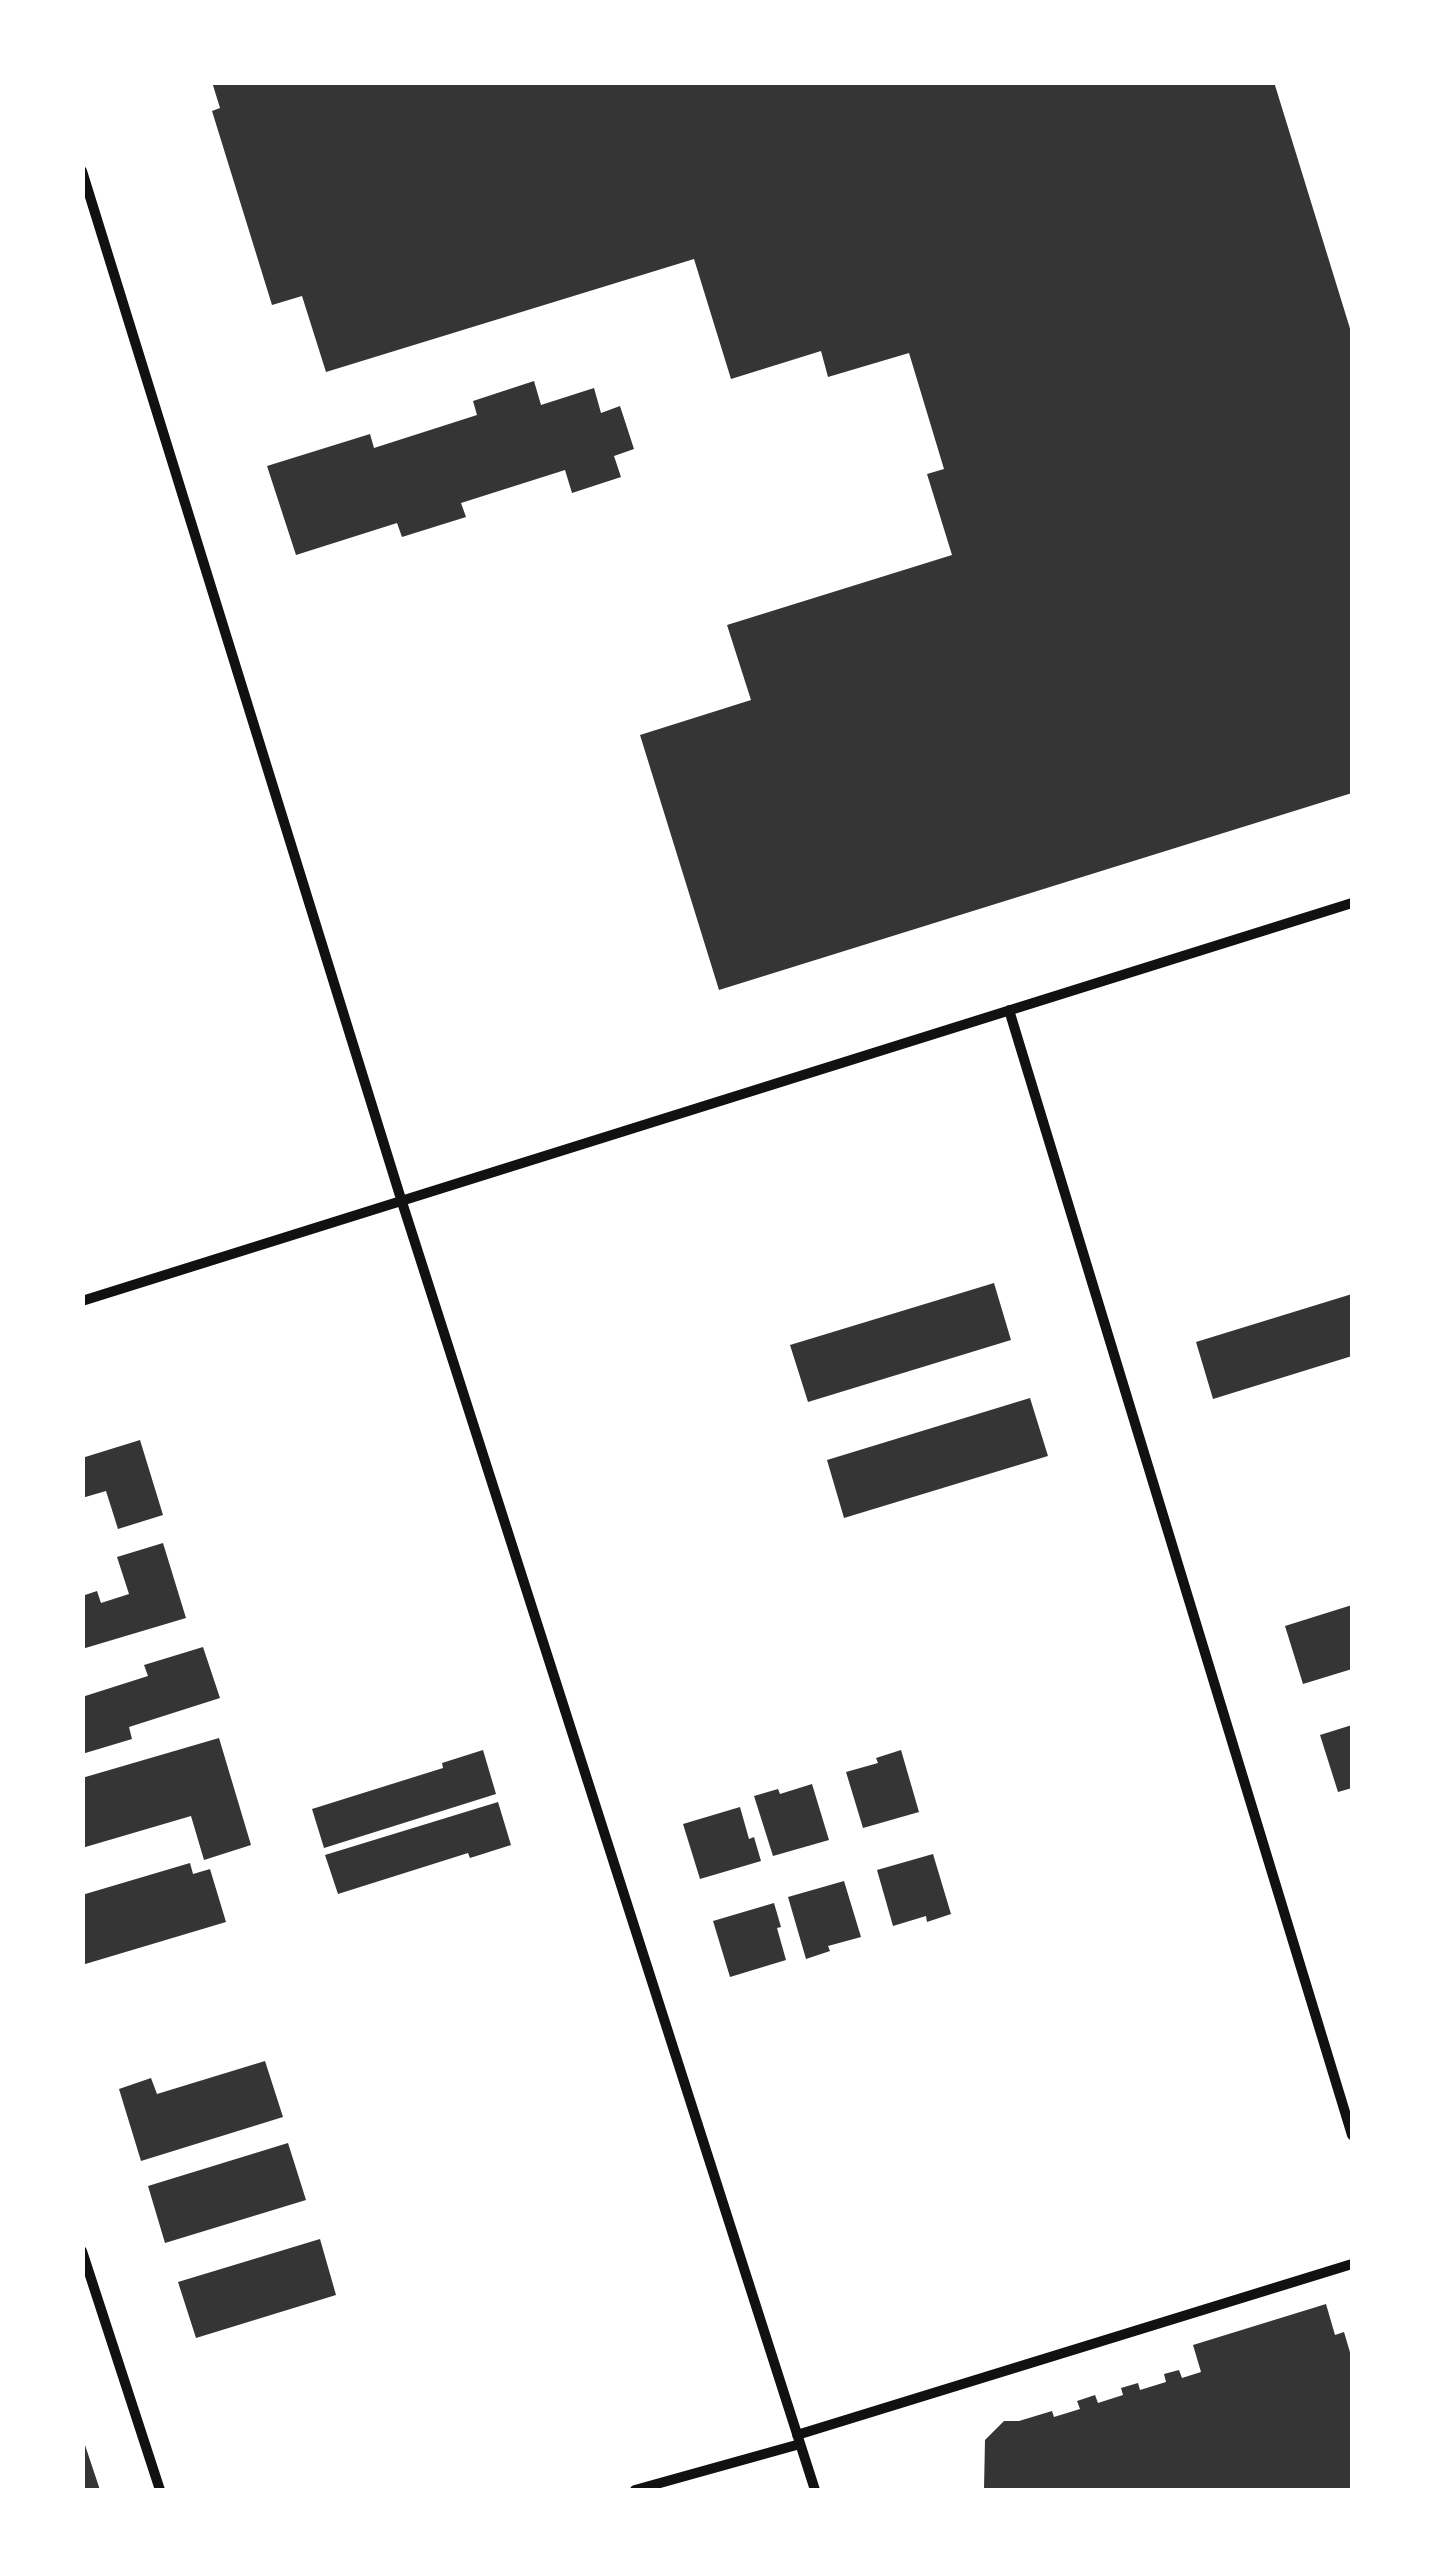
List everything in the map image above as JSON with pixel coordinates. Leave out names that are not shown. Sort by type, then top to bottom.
[{"type":"street","points":[[82,171],[402,1200],[815,2490]]},
{"type":"street","points":[[82,1301],[1352,903]]},
{"type":"street","points":[[1009,1010],[1352,2135]]},
{"type":"street","points":[[82,2250],[160,2490]]},
{"type":"street","points":[[634,2490],[1352,2264]]},
{"type":"building","points":[[212,82],[1274,82],[1352,335],[1352,793],[719,990],[640,735],[751,700],[727,625],[952,555],[927,474],[944,469],[909,353],[828,377],[821,351],[731,379],[694,259],[326,372],[302,296],[272,305],[212,111],[220,108]]},
{"type":"building","points":[[534,381],[541,405],[594,388],[601,413],[620,406],[634,449],[614,456],[621,477],[572,493],[565,470],[461,503],[466,517],[402,537],[397,523],[296,555],[267,466],[370,434],[374,448],[477,415],[473,401]]},
{"type":"building","points":[[994,1283],[1011,1340],[808,1402],[790,1345]]},
{"type":"building","points":[[1352,1294],[1352,1356],[1213,1399],[1196,1342]]},
{"type":"building","points":[[1030,1398],[1048,1456],[844,1518],[827,1460]]},
{"type":"building","points":[[140,1440],[163,1515],[118,1529],[106,1491],[82,1498],[82,1458]]},
{"type":"building","points":[[163,1543],[186,1618],[82,1649],[82,1596],[97,1591],[101,1603],[129,1594],[117,1557]]},
{"type":"building","points":[[1352,1605],[1352,1669],[1303,1684],[1285,1626]]},
{"type":"building","points":[[203,1647],[220,1698],[129,1727],[132,1739],[82,1754],[82,1697],[148,1676],[144,1665]]},
{"type":"building","points":[[1352,1725],[1352,1788],[1338,1792],[1320,1735]]},
{"type":"building","points":[[219,1738],[251,1845],[204,1860],[191,1816],[82,1848],[82,1778]]},
{"type":"building","points":[[483,1750],[496,1794],[324,1848],[312,1809],[443,1768],[442,1763]]},
{"type":"building","points":[[901,1750],[919,1812],[863,1828],[846,1772],[878,1763],[876,1758]]},
{"type":"building","points":[[812,1784],[829,1840],[773,1856],[754,1796],[778,1789],[780,1794]]},
{"type":"building","points":[[498,1802],[511,1845],[470,1858],[468,1853],[338,1894],[325,1855]]},
{"type":"building","points":[[740,1807],[749,1839],[754,1837],[761,1861],[700,1879],[683,1824]]},
{"type":"building","points":[[933,1854],[951,1914],[927,1922],[926,1916],[893,1926],[877,1870]]},
{"type":"building","points":[[190,1863],[193,1874],[210,1869],[226,1922],[82,1965],[82,1895]]},
{"type":"building","points":[[844,1881],[861,1937],[828,1946],[830,1951],[806,1959],[788,1897]]},
{"type":"building","points":[[774,1903],[786,1960],[730,1977],[713,1921]]},
{"type":"building","points":[[265,2061],[283,2117],[141,2161],[119,2089],[151,2078],[157,2094]]},
{"type":"building","points":[[288,2143],[306,2200],[165,2243],[148,2186]]},
{"type":"building","points":[[320,2239],[336,2295],[196,2338],[178,2282]]},
{"type":"building","points":[[1326,2304],[1335,2335],[1344,2332],[1352,2359],[1352,2490],[984,2489],[985,2440],[1004,2421],[1019,2421],[1052,2411],[1054,2417],[1080,2409],[1077,2401],[1095,2395],[1098,2403],[1123,2395],[1121,2388],[1138,2383],[1140,2390],[1166,2382],[1164,2374],[1179,2370],[1182,2378],[1201,2372],[1193,2345]]},
{"type":"building","points":[[83,2439],[100,2490],[82,2490]]}]
